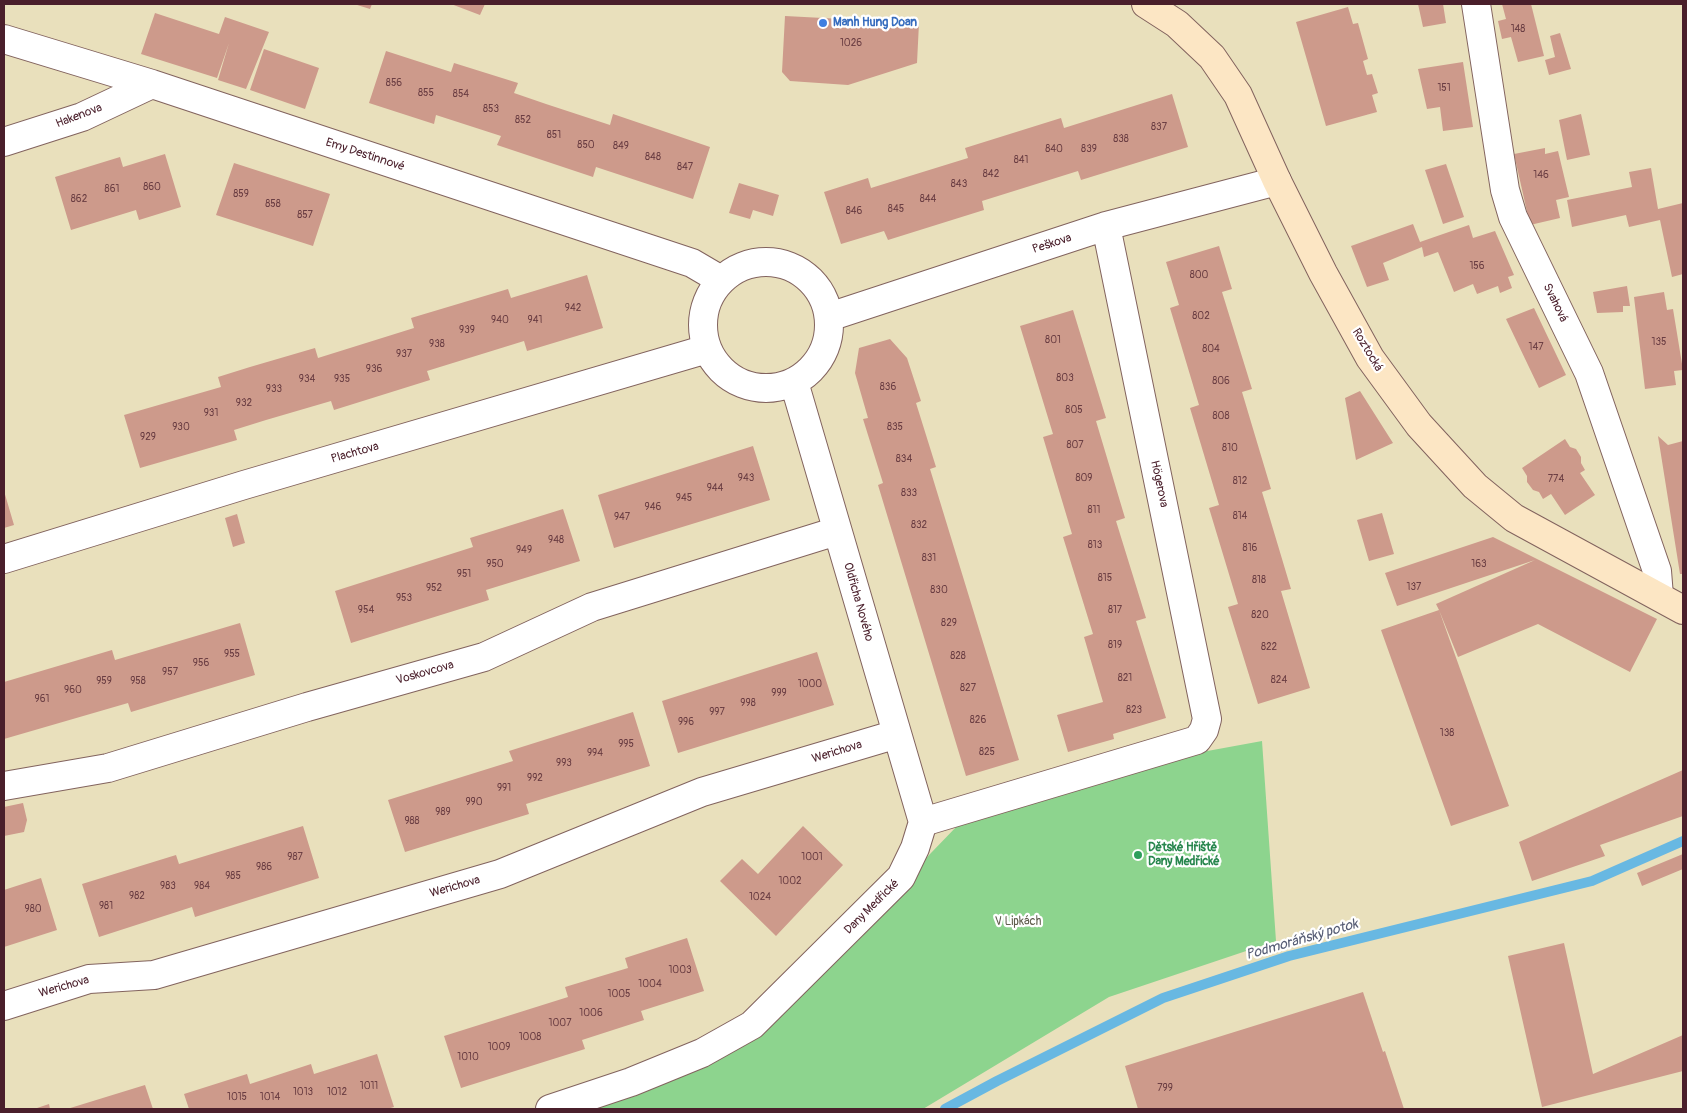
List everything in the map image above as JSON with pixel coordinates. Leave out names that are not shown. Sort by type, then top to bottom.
[{"type":"street","name":"Roztocká","points":[[1146,4],[1177,24],[1212,58],[1238,95],[1277,181],[1370,358],[1419,425],[1474,486],[1514,518],[1683,610]]},
{"type":"street","name":"Svahová","points":[[1476,4],[1505,190],[1513,217],[1589,373],[1657,571],[1659,596]]},
{"type":"street","name":"Emy Destinnové","points":[[4,39],[152,84],[692,263],[722,280]]},
{"type":"street","name":"Hakenova","points":[[4,142],[82,118],[152,84]]},
{"type":"street","name":"Peškova","points":[[829,317],[1106,226],[1277,181]]},
{"type":"street","name":"Högerova","points":[[923,822],[1197,740],[1204,730],[1207,718],[1106,226]]},
{"type":"street","points":[[754,263],[777,263],[799,271],[816,286],[829,317],[825,350],[812,369],[794,382],[773,389],[752,388],[733,380],[717,366],[707,349],[702,329],[704,309],[714,288],[732,272],[754,263]]},
{"type":"street","name":"Plachtova","points":[[4,559],[254,482],[707,349]]},
{"type":"street","name":"Oldřicha Nového","points":[[794,382],[923,822]]},
{"type":"street","name":"Voskovcova","points":[[4,786],[108,768],[307,707],[484,656],[592,607],[837,531]]},
{"type":"street","name":"Werichova","points":[[4,1006],[88,979],[154,975],[500,874],[702,792],[897,734]]},
{"type":"street","name":"Dany Medřické","points":[[550,1109],[631,1082],[702,1053],[752,1025],[901,878],[915,848],[923,822]]},
{"type":"green space","name":"V Lipkách","points":[[1262,741],[1276,941],[1109,997],[923,1109],[584,1109],[759,1031],[959,824],[1191,754]]},
{"type":"building","points":[[354,4],[372,4],[370,9]]},
{"type":"building","points":[[451,4],[485,4],[480,15]]},
{"type":"building","points":[[1418,4],[1443,4],[1446,23],[1423,27]]},
{"type":"building","points":[[1502,4],[1531,4],[1544,56],[1518,62],[1511,37],[1502,39],[1498,21],[1506,19]]},
{"type":"building","points":[[1348,7],[1353,24],[1358,23],[1368,59],[1363,61],[1367,75],[1372,74],[1378,93],[1372,95],[1377,112],[1326,126],[1296,22]]},
{"type":"building","points":[[155,13],[219,34],[225,17],[269,32],[246,89],[218,80],[229,43],[217,78],[141,54]]},
{"type":"building","points":[[785,16],[919,23],[917,63],[848,85],[790,81],[782,72]]},
{"type":"building","points":[[1560,33],[1571,69],[1549,75],[1545,60],[1555,57],[1550,36]]},
{"type":"building","points":[[264,49],[319,68],[305,109],[250,90]]},
{"type":"building","points":[[386,51],[451,72],[454,63],[518,83],[514,93],[610,125],[613,114],[710,147],[693,199],[596,167],[593,177],[497,145],[501,136],[436,115],[434,124],[369,103]]},
{"type":"building","points":[[1463,62],[1473,127],[1443,131],[1440,107],[1427,109],[1418,69]]},
{"type":"building","points":[[1172,94],[1188,147],[1081,180],[1078,171],[982,201],[984,210],[888,240],[884,231],[841,244],[824,192],[868,178],[871,188],[968,158],[965,148],[1061,118],[1064,128]]},
{"type":"building","points":[[1581,114],[1590,155],[1567,160],[1559,120]]},
{"type":"building","points":[[1545,148],[1545,154],[1558,151],[1569,197],[1556,200],[1560,218],[1530,225],[1514,154]]},
{"type":"building","points":[[165,154],[181,207],[139,220],[136,210],[71,230],[55,177],[120,157],[123,167]]},
{"type":"building","points":[[234,163],[330,194],[313,246],[216,215]]},
{"type":"building","points":[[1446,164],[1464,217],[1443,224],[1425,170]]},
{"type":"building","points":[[1651,168],[1658,209],[1683,203],[1683,274],[1672,277],[1660,220],[1629,227],[1626,215],[1572,227],[1567,200],[1632,187],[1629,172]]},
{"type":"building","points":[[739,183],[779,195],[773,216],[753,210],[750,219],[729,213]]},
{"type":"building","points":[[1413,224],[1420,242],[1469,225],[1473,238],[1495,231],[1514,275],[1508,277],[1512,288],[1500,293],[1498,286],[1477,294],[1473,284],[1454,292],[1438,252],[1424,257],[1422,247],[1383,263],[1389,280],[1367,287],[1351,246]]},
{"type":"building","points":[[1219,246],[1232,289],[1222,292],[1252,389],[1242,392],[1271,489],[1262,492],[1291,589],[1281,591],[1310,688],[1258,704],[1228,607],[1238,604],[1209,508],[1219,505],[1190,408],[1199,405],[1170,308],[1179,305],[1166,262]]},
{"type":"building","points":[[587,275],[603,328],[527,351],[524,341],[427,371],[430,380],[334,410],[331,401],[266,420],[234,430],[237,440],[140,468],[124,415],[221,387],[218,377],[250,367],[315,348],[318,358],[414,328],[411,318],[508,289],[511,298]]},
{"type":"building","points":[[1627,286],[1630,306],[1623,306],[1623,312],[1597,313],[1593,292]]},
{"type":"building","points":[[1664,292],[1667,310],[1673,309],[1683,370],[1674,371],[1676,385],[1645,389],[1634,297]]},
{"type":"building","points":[[1534,308],[1566,375],[1539,388],[1506,319]]},
{"type":"building","points":[[1073,310],[1106,418],[1096,421],[1125,518],[1116,521],[1146,618],[1136,621],[1166,718],[1113,734],[1114,739],[1068,752],[1057,715],[1103,702],[1084,637],[1093,634],[1063,537],[1072,534],[1043,437],[1053,434],[1020,326]]},
{"type":"building","points":[[890,339],[907,358],[921,401],[916,403],[936,467],[930,469],[1019,760],[966,776],[878,485],[883,483],[863,419],[868,418],[855,373],[859,348]]},
{"type":"building","points":[[1360,391],[1393,443],[1356,460],[1345,398]]},
{"type":"building","points":[[1658,436],[1668,445],[1683,441],[1683,574],[1680,574]]},
{"type":"building","points":[[1565,439],[1570,447],[1576,449],[1581,457],[1581,463],[1585,470],[1580,473],[1595,495],[1565,515],[1551,494],[1543,499],[1539,492],[1533,490],[1527,482],[1527,476],[1522,468]]},
{"type":"building","points":[[753,446],[770,500],[614,548],[598,495]]},
{"type":"building","points":[[4,491],[14,525],[4,528]]},
{"type":"building","points":[[563,509],[580,561],[486,590],[489,600],[351,643],[335,591],[473,547],[470,538]]},
{"type":"building","points":[[1382,513],[1394,554],[1369,561],[1357,520]]},
{"type":"building","points":[[237,514],[245,543],[233,547],[225,518]]},
{"type":"building","points":[[1493,537],[1657,619],[1630,672],[1538,624],[1458,657],[1436,604],[1535,560],[1397,606],[1385,573]]},
{"type":"building","points":[[1439,610],[1509,806],[1451,826],[1381,630]]},
{"type":"building","points":[[240,623],[255,675],[131,712],[128,703],[4,739],[4,682],[112,650],[115,660]]},
{"type":"building","points":[[817,652],[834,705],[678,753],[662,701]]},
{"type":"building","points":[[633,712],[650,766],[526,804],[529,814],[405,852],[388,800],[513,761],[509,751]]},
{"type":"building","points":[[1683,770],[1683,816],[1600,845],[1605,856],[1532,881],[1519,842]]},
{"type":"building","points":[[23,803],[27,820],[24,832],[4,836],[4,807]]},
{"type":"building","points":[[303,826],[319,878],[195,917],[192,907],[99,937],[82,884],[176,855],[179,864]]},
{"type":"building","points":[[803,826],[843,865],[776,936],[720,881],[742,859],[758,874]]},
{"type":"building","points":[[1683,854],[1683,869],[1642,886],[1637,873]]},
{"type":"building","points":[[41,878],[57,930],[4,947],[4,890]]},
{"type":"building","points":[[687,938],[704,991],[641,1011],[644,1020],[582,1040],[585,1049],[461,1088],[444,1036],[568,997],[565,987],[628,968],[625,958]]},
{"type":"building","points":[[1564,943],[1593,1074],[1683,1035],[1683,1071],[1542,1107],[1508,956]]},
{"type":"building","points":[[1363,992],[1404,1109],[1138,1109],[1125,1066]]},
{"type":"building","points":[[377,1054],[394,1107],[387,1109],[189,1109],[184,1094],[247,1074],[250,1084],[311,1064],[314,1074]]},
{"type":"building","points":[[145,1085],[153,1109],[67,1109]]},
{"type":"building","points":[[49,1104],[50,1109],[34,1109]]},
{"type":"waterway","name":"Podmoráňský potok","points":[[945,1109],[1163,998],[1289,956],[1592,881],[1683,841]]},
{"type":"place","name":"Manh Hung Doan","points":[[823,23]]},
{"type":"place","name":"Dětské Hřiště Dany Medřické","points":[[1138,855]]}]
